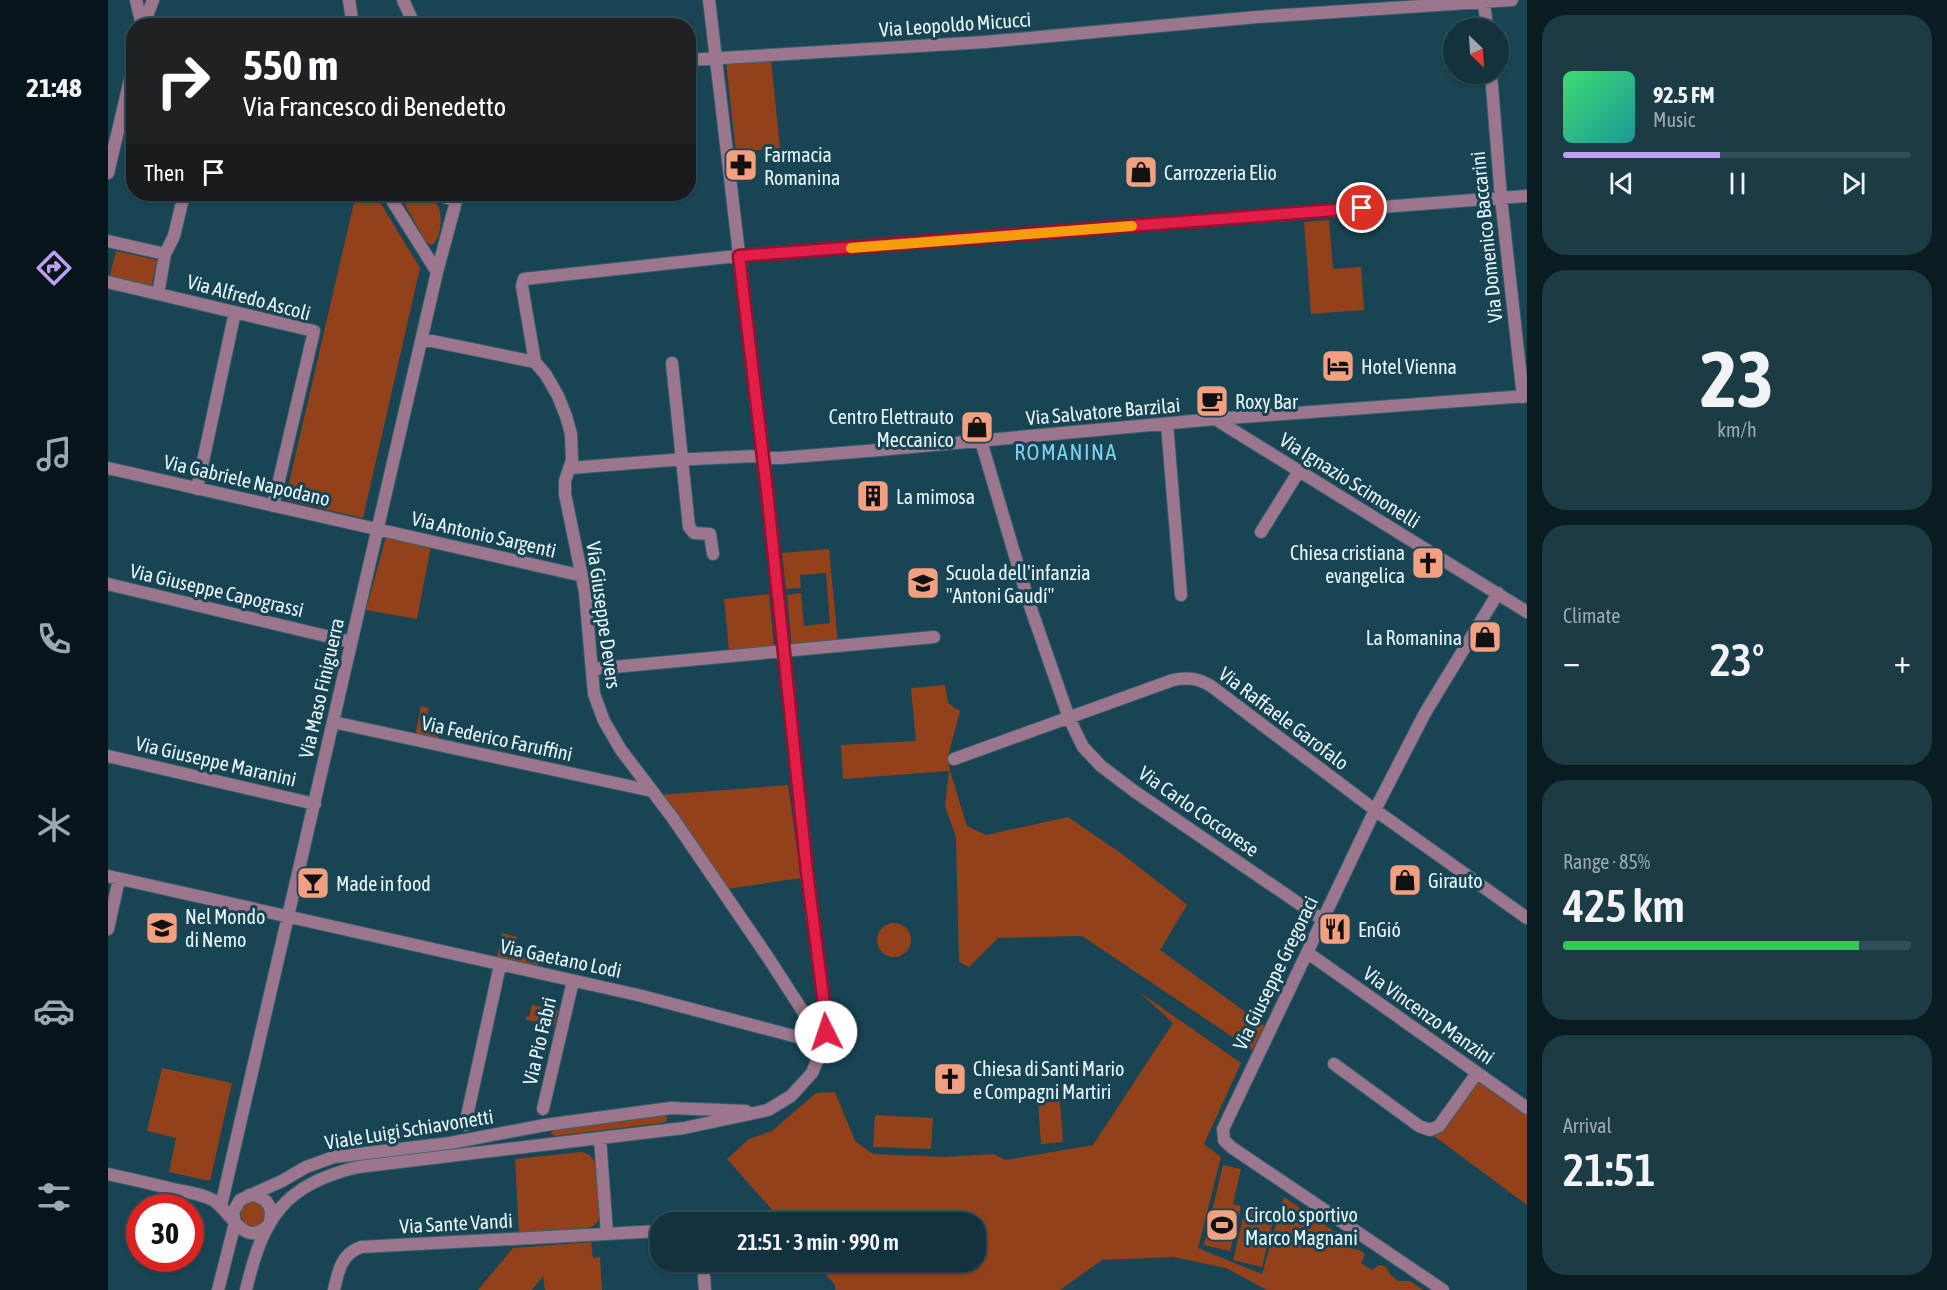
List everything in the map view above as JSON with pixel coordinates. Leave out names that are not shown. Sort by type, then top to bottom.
[{"type":"street","points":[[136,0],[140,18]]},
{"type":"street","points":[[145,18],[153,0]]},
{"type":"street","points":[[349,0],[352,18]]},
{"type":"street","points":[[404,0],[412,18]]},
{"type":"street","points":[[709,0],[763,456],[807,872],[826,1020],[824,1044]]},
{"type":"street","name":"Via Leopoldo Micucci","points":[[696,59],[985,42],[1257,17],[1512,0]]},
{"type":"street","points":[[1484,3],[1486,18]]},
{"type":"street","name":"Via Domenico Baccarini","points":[[1492,84],[1501,198],[1525,397]]},
{"type":"street","points":[[108,173],[126,119]]},
{"type":"street","points":[[739,256],[1527,196]]},
{"type":"street","points":[[158,294],[165,254],[174,236],[182,201]]},
{"type":"street","points":[[392,201],[437,272]]},
{"type":"street","name":"Via Maso Finiguerra","points":[[221,1206],[437,272],[456,201]]},
{"type":"street","points":[[108,241],[165,254]]},
{"type":"street","name":"Via Giuseppe Devers","points":[[739,256],[524,279],[522,286],[535,362],[555,390],[566,416],[572,446],[570,468],[565,481],[565,494],[583,576],[594,694],[604,721],[621,750],[769,959],[824,1044]]},
{"type":"street","name":"Via Alfredo Ascoli","points":[[108,282],[314,331],[273,506]]},
{"type":"street","points":[[197,489],[235,312]]},
{"type":"street","points":[[422,339],[535,362]]},
{"type":"street","points":[[672,363],[689,527],[694,533],[710,534],[714,554]]},
{"type":"street","name":"Via Salvatore Barzilai","points":[[570,468],[682,459],[763,456],[780,458],[1215,419],[1525,397]]},
{"type":"street","name":"Via Ignazio Scimonelli","points":[[1215,419],[1527,612]]},
{"type":"street","points":[[1167,424],[1181,595]]},
{"type":"street","name":"Via Carlo Coccorese","points":[[981,441],[1024,588],[1069,718],[1083,747],[1108,771],[1323,920]]},
{"type":"street","name":"Via Gabriele Napodano","points":[[108,468],[377,531]]},
{"type":"street","points":[[1262,532],[1299,471]]},
{"type":"street","name":"Via Antonio Sargenti","points":[[377,531],[583,576]]},
{"type":"street","name":"Via Giuseppe Capograssi","points":[[108,584],[351,642]]},
{"type":"street","name":"Via Giuseppe Gregoraci","points":[[1443,1290],[1231,1147],[1223,1136],[1224,1124],[1375,810],[1430,702],[1498,593]]},
{"type":"street","points":[[592,669],[934,637]]},
{"type":"street","name":"Via Raffaele Garofalo","points":[[954,759],[1173,680],[1184,678],[1198,680],[1527,918]]},
{"type":"street","name":"Via Federico Faruffini","points":[[333,722],[652,791]]},
{"type":"street","name":"Via Giuseppe Maranini","points":[[108,756],[315,804]]},
{"type":"street","points":[[108,928],[114,878]]},
{"type":"street","name":"Via Gaetano Lodi","points":[[114,878],[679,1004],[824,1044]]},
{"type":"street","name":"Via Vincenzo Manzini","points":[[1308,953],[1527,1108]]},
{"type":"street","points":[[465,1125],[500,965]]},
{"type":"street","name":"Via Pio Fabri","points":[[543,1109],[573,981]]},
{"type":"street","name":"Viale Luigi Schiavonetti","points":[[246,1290],[257,1248],[269,1223],[297,1191],[320,1178],[364,1166],[698,1126],[763,1112],[784,1102],[808,1080],[816,1067],[824,1044]]},
{"type":"street","points":[[1334,1064],[1419,1126],[1427,1129],[1439,1126],[1477,1073]]},
{"type":"street","points":[[671,1108],[674,1118],[671,1129]]},
{"type":"street","name":"Viale Luigi Schiavonetti","points":[[249,1195],[282,1181],[306,1167],[334,1157],[450,1143],[545,1125],[671,1108],[763,1112]]},
{"type":"street","points":[[545,1125],[548,1145]]},
{"type":"street","points":[[600,1138],[607,1234]]},
{"type":"street","points":[[108,1174],[195,1194]]},
{"type":"street","points":[[225,1193],[259,1196],[267,1202],[272,1211],[269,1223],[260,1232],[250,1233],[241,1230],[221,1206],[204,1196],[225,1193]]},
{"type":"street","points":[[218,1290],[235,1222],[235,1207],[240,1200],[249,1195]]},
{"type":"street","name":"Via Sante Vandi","points":[[334,1290],[338,1272],[345,1257],[361,1247],[650,1232]]},
{"type":"street","points":[[704,1272],[705,1290]]},
{"type":"shaded area","points":[[771,60],[780,148],[736,152],[726,62]]},
{"type":"shaded area","points":[[354,201],[379,201],[420,268],[363,518],[285,500]]},
{"type":"shaded area","points":[[403,201],[434,201],[438,206],[441,218],[438,238],[431,245],[426,242]]},
{"type":"shaded area","points":[[1329,220],[1333,269],[1361,267],[1364,310],[1311,314],[1304,222]]},
{"type":"shaded area","points":[[116,251],[157,260],[151,288],[109,279]]},
{"type":"shaded area","points":[[386,537],[431,546],[417,619],[366,610]]},
{"type":"shaded area","points":[[829,549],[838,644],[792,648],[787,595],[801,593],[804,626],[830,623],[826,573],[800,575],[801,588],[786,589],[782,553]]},
{"type":"shaded area","points":[[769,594],[774,646],[729,650],[724,599]]},
{"type":"shaded area","points":[[945,685],[948,703],[960,711],[948,756],[950,771],[967,826],[986,835],[1068,817],[1122,854],[1179,898],[1187,905],[1160,950],[1265,1026],[1252,1050],[1082,936],[998,938],[969,967],[959,962],[956,837],[945,806],[949,771],[843,779],[841,745],[916,741],[911,688]]},
{"type":"shaded area","points":[[421,706],[429,708],[426,723],[430,724],[429,727],[440,729],[438,742],[415,737]]},
{"type":"shaded area","points":[[788,785],[801,878],[727,889],[660,795]]},
{"type":"shaded area","points":[[894,923],[906,928],[911,940],[906,952],[894,957],[882,952],[877,940],[882,928]]},
{"type":"shaded area","points":[[502,933],[517,937],[514,952],[537,958],[540,947],[544,948],[540,964],[497,957]]},
{"type":"shaded area","points":[[1138,991],[1241,1063],[1204,1144],[1221,1157],[1198,1248],[1262,1274],[1284,1197],[1335,1232],[1345,1247],[1365,1254],[1361,1263],[1372,1270],[1379,1265],[1385,1266],[1398,1281],[1410,1281],[1423,1290],[1267,1290],[1226,1268],[1173,1257],[1102,1260],[1060,1290],[835,1290],[835,1285],[824,1272],[986,1272],[986,1212],[774,1212],[727,1159],[749,1139],[772,1131],[816,1093],[835,1092],[855,1141],[873,1154],[944,1157],[993,1154],[1006,1160],[1093,1145],[1173,1023]]},
{"type":"shaded area","points":[[532,1005],[558,1010],[555,1025],[526,1020]]},
{"type":"shaded area","points":[[162,1068],[232,1083],[210,1181],[169,1172],[176,1138],[147,1131]]},
{"type":"shaded area","points":[[1480,1081],[1527,1114],[1527,1205],[1434,1136]]},
{"type":"shaded area","points":[[1060,1101],[1063,1142],[1041,1144],[1038,1103]]},
{"type":"shaded area","points":[[663,1115],[667,1117],[667,1121],[661,1123],[555,1136],[551,1134],[554,1128]]},
{"type":"shaded area","points":[[875,1115],[933,1118],[931,1149],[873,1147]]},
{"type":"shaded area","points":[[581,1152],[588,1154],[595,1163],[600,1202],[597,1223],[581,1230],[519,1234],[515,1159]]},
{"type":"shaded area","name":"Circolo sportivo Marco Magnani","points":[[1223,1165],[1241,1169],[1233,1204],[1241,1206],[1230,1251],[1204,1245]]},
{"type":"shaded area","points":[[253,1202],[262,1205],[265,1214],[262,1223],[253,1226],[244,1223],[241,1214],[244,1205]]},
{"type":"shaded area","points":[[1246,1206],[1275,1213],[1262,1267],[1233,1260]]},
{"type":"shaded area","points":[[591,1242],[593,1258],[600,1257],[602,1290],[545,1290],[543,1276],[532,1290],[478,1290],[513,1248]]},
{"type":"slow traffic","points":[[851,248],[1132,226]]},
{"type":"place","name":"Farmacia Romanina","points":[[741,165]]},
{"type":"place","name":"Carrozzeria Elio","points":[[1141,172]]},
{"type":"place","name":"Hotel Vienna","points":[[1338,366]]},
{"type":"place","name":"Roxy Bar","points":[[1212,401]]},
{"type":"place","name":"Centro Elettrauto Meccanico","points":[[977,427]]},
{"type":"place","name":"La mimosa","points":[[873,496]]},
{"type":"place","name":"Chiesa cristiana evangelica","points":[[1428,563]]},
{"type":"place","name":"Scuola dell'infanzia \"Antoni Gaudí\"","points":[[923,583]]},
{"type":"place","name":"La Romanina","points":[[1485,637]]},
{"type":"place","name":"Girauto","points":[[1405,880]]},
{"type":"place","name":"Made in food","points":[[313,883]]},
{"type":"place","name":"Nel Mondo di Nemo","points":[[162,928]]},
{"type":"place","name":"EnGió","points":[[1335,929]]},
{"type":"place","name":"Chiesa di Santi Mario e Compagni Martiri","points":[[950,1079]]},
{"type":"place","name":"Circolo sportivo Marco Magnani","points":[[1222,1225]]},
{"type":"district","name":"ROMANINA","points":[[1066,452]]},
{"type":"route","points":[[826,1032],[739,256],[1362,208]]}]
